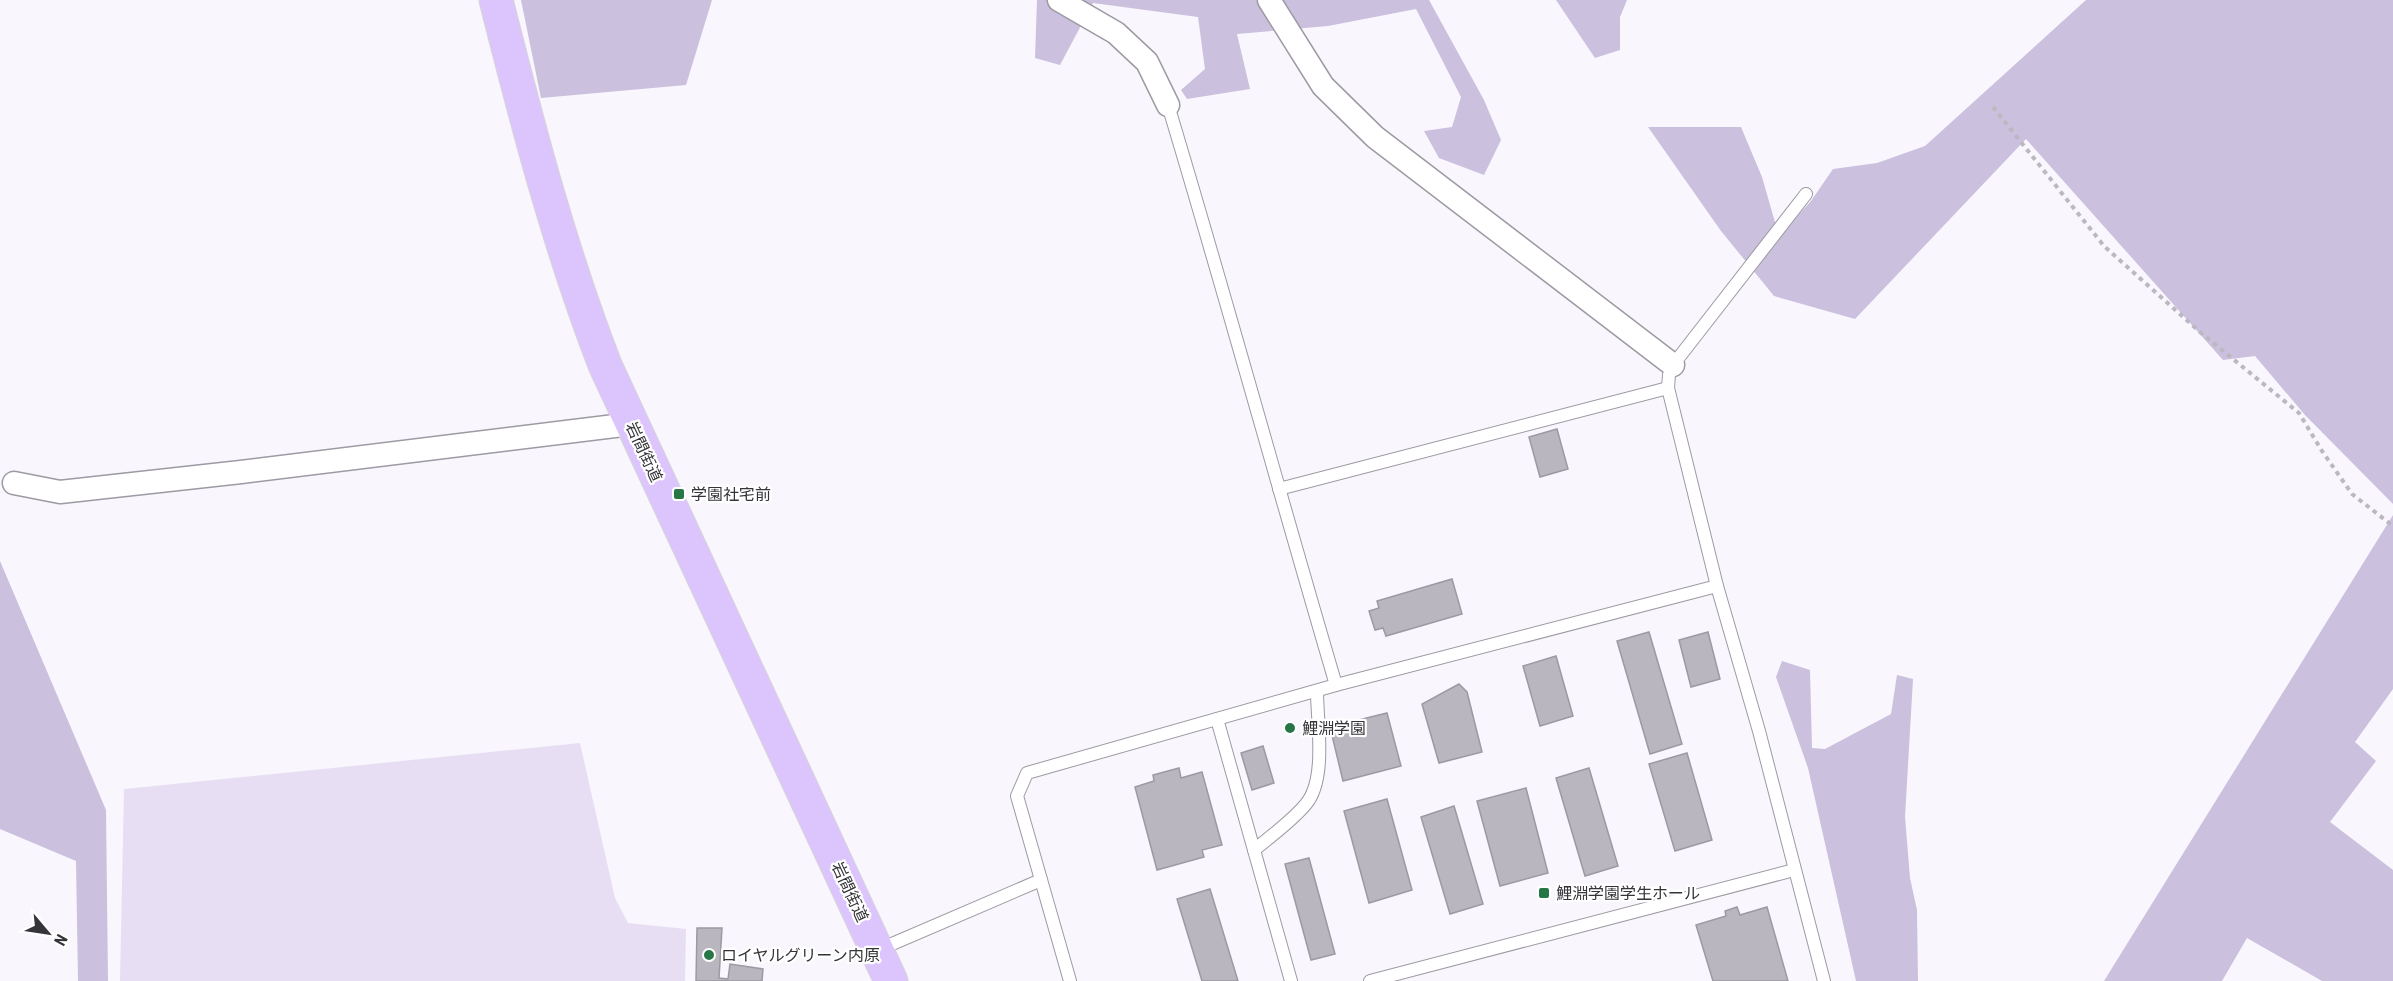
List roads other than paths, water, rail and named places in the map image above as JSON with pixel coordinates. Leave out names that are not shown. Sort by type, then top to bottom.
[{"type":"main road","name":"岩間街道","points":[[496,0],[528,128],[584,311],[631,424],[891,981]]},
{"type":"street","points":[[1059,0],[1116,33],[1147,62],[1168,105]]},
{"type":"street","points":[[1269,0],[1323,86],[1375,137],[1673,365]]},
{"type":"street","points":[[14,483],[60,492],[631,424]]},
{"type":"lane","points":[[1168,105],[1224,291],[1336,685]]},
{"type":"lane","points":[[1806,194],[1673,365],[1668,388],[1717,586],[1759,731],[1824,981]]},
{"type":"lane","points":[[1279,489],[1668,388]]},
{"type":"lane","points":[[1070,981],[1017,796],[1027,773],[1336,685],[1717,586]]},
{"type":"lane","points":[[1254,850],[1306,805],[1314,792],[1318,777],[1317,691]]},
{"type":"lane","points":[[1217,719],[1291,981]]},
{"type":"lane","points":[[1370,981],[1794,870]]},
{"type":"lane","points":[[877,950],[1041,880]]},
{"type":"place","name":"学園社宅前","points":[[679,494]]},
{"type":"place","name":"鯉淵学園","points":[[1290,728]]},
{"type":"place","name":"鯉淵学園学生ホール","points":[[1544,893]]},
{"type":"place","name":"ロイヤルグリーン内原","points":[[709,955]]}]
